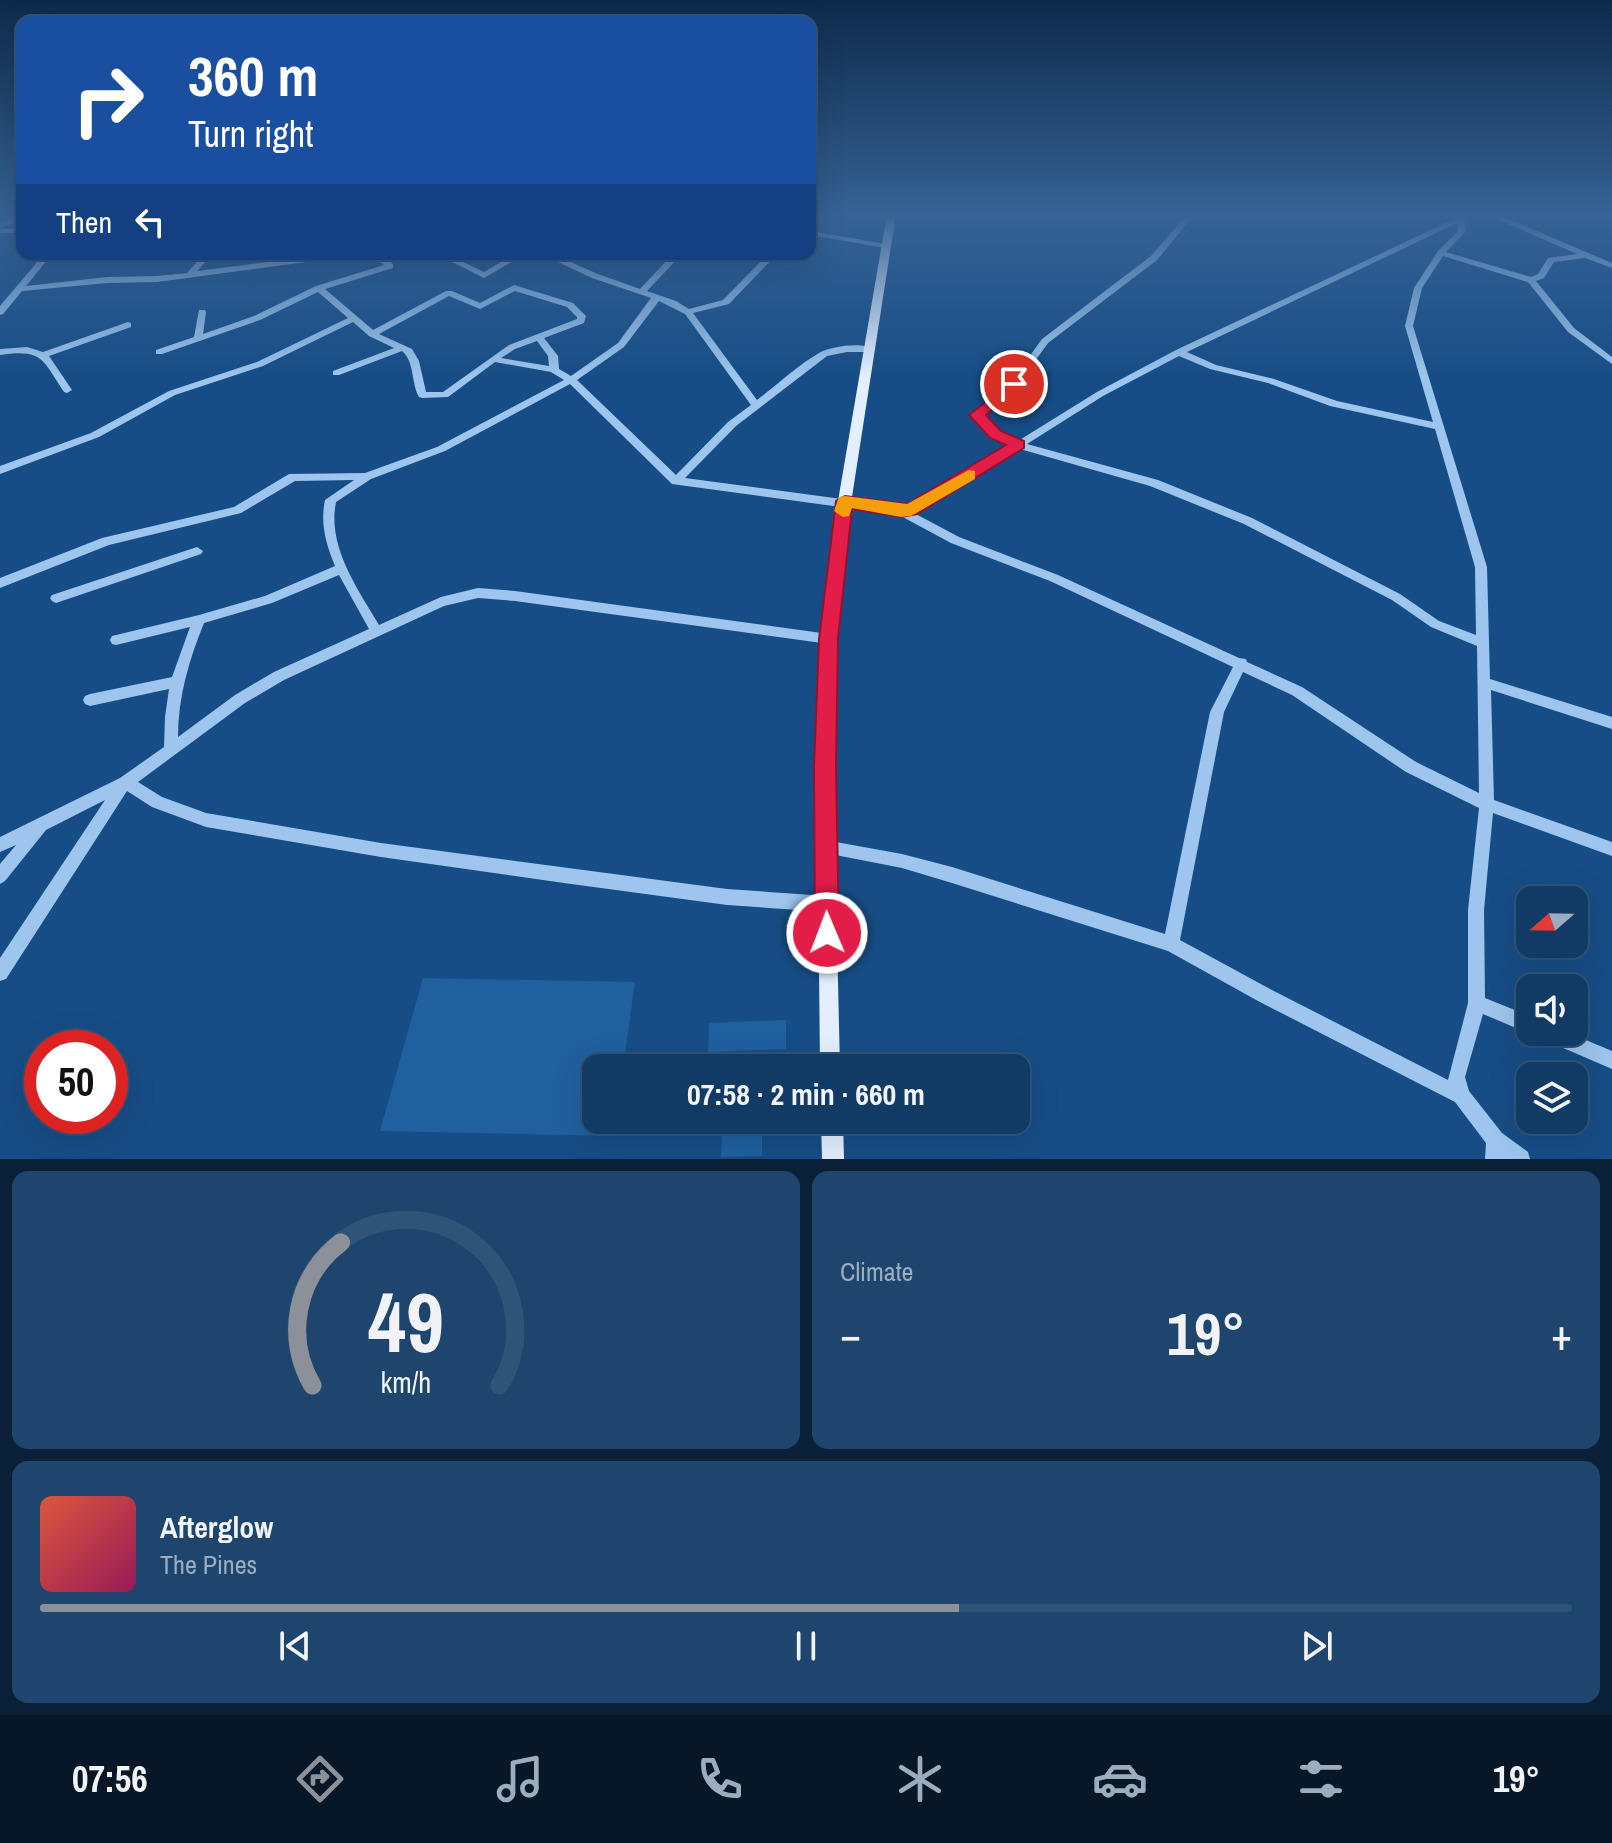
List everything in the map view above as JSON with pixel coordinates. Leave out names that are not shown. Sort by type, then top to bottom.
[{"type":"main road","points":[[830,1054],[825,847],[829,639],[845,501],[883,268]]},
{"type":"main road","points":[[832,1134],[833,1159]]},
{"type":"street","points":[[0,312],[37,268]]},
{"type":"street","points":[[191,273],[196,268]]},
{"type":"street","points":[[20,289],[232,268]]},
{"type":"street","points":[[159,352],[269,313],[319,288],[383,268]]},
{"type":"street","points":[[470,268],[484,275],[496,268]]},
{"type":"street","points":[[577,268],[642,291],[688,312],[756,405]]},
{"type":"street","points":[[642,291],[664,268]]},
{"type":"street","points":[[688,312],[726,302],[759,268]]},
{"type":"street","points":[[1141,268],[1045,341],[1014,384],[977,415],[996,435],[1018,445],[1154,483],[1209,504],[1396,597],[1435,624],[1481,642]]},
{"type":"street","points":[[901,511],[921,506],[1100,394],[1179,352],[1353,268]]},
{"type":"street","points":[[1431,268],[1418,288],[1409,326],[1481,567],[1481,642],[1485,683],[1487,804],[1476,910],[1477,1003],[1456,1077],[1461,1096],[1494,1150],[1521,1159]]},
{"type":"street","points":[[1491,268],[1531,280],[1571,330],[1612,361]]},
{"type":"street","points":[[1531,280],[1541,276],[1546,268]]},
{"type":"street","points":[[319,288],[372,334],[413,355],[419,390],[428,397],[454,390],[493,359],[538,336],[581,321],[582,316],[570,305],[514,288],[480,306],[449,293],[372,334]]},
{"type":"street","points":[[376,631],[340,569],[329,524],[329,507],[343,490],[367,476],[441,449],[571,380],[621,345],[657,297]]},
{"type":"street","points":[[198,339],[202,312]]},
{"type":"street","points":[[0,470],[95,435],[180,390],[260,364],[353,319]]},
{"type":"street","points":[[43,355],[128,325]]},
{"type":"street","points":[[538,336],[553,356],[554,370]]},
{"type":"street","points":[[0,352],[32,348],[43,355],[67,390]]},
{"type":"street","points":[[336,373],[402,348]]},
{"type":"street","points":[[676,481],[720,435],[824,354],[847,349],[870,349]]},
{"type":"street","points":[[1179,352],[1213,367],[1271,381],[1334,404],[1439,427]]},
{"type":"street","points":[[493,359],[554,370],[571,380],[676,481],[845,501],[901,511],[955,540],[1054,578],[1241,663],[1297,691],[1411,767],[1487,804],[1612,849]]},
{"type":"street","points":[[0,583],[106,541],[237,510],[293,477],[367,476]]},
{"type":"street","points":[[56,598],[197,551]]},
{"type":"street","points":[[116,640],[268,600],[340,569]]},
{"type":"street","points":[[0,845],[125,783],[256,688],[454,598],[487,593],[829,639]]},
{"type":"street","points":[[171,751],[171,713],[176,682],[199,620]]},
{"type":"street","points":[[1171,944],[1217,712],[1241,663]]},
{"type":"street","points":[[90,700],[176,682]]},
{"type":"street","points":[[1485,683],[1612,723]]},
{"type":"street","points":[[125,783],[157,802],[206,820],[381,850],[579,877],[727,897],[826,904]]},
{"type":"street","points":[[0,973],[125,783]]},
{"type":"street","points":[[0,876],[42,826]]},
{"type":"street","points":[[825,847],[939,871],[1171,944],[1461,1096]]},
{"type":"street","points":[[1477,1003],[1516,1019]]},
{"type":"street","points":[[1579,1046],[1612,1060]]},
{"type":"shaded area","points":[[423,978],[635,982],[625,1054],[582,1054],[582,1134],[614,1136],[380,1131]]},
{"type":"shaded area","points":[[786,1020],[786,1049],[708,1052],[709,1023]]},
{"type":"shaded area","points":[[722,1134],[762,1134],[762,1156],[721,1157]]},
{"type":"slow traffic","points":[[843,511],[845,501],[911,510],[969,475]]},
{"type":"route","points":[[827,933],[825,766],[829,639],[835,566],[845,501],[911,510],[1018,445],[996,435],[977,415],[1014,384]]}]
